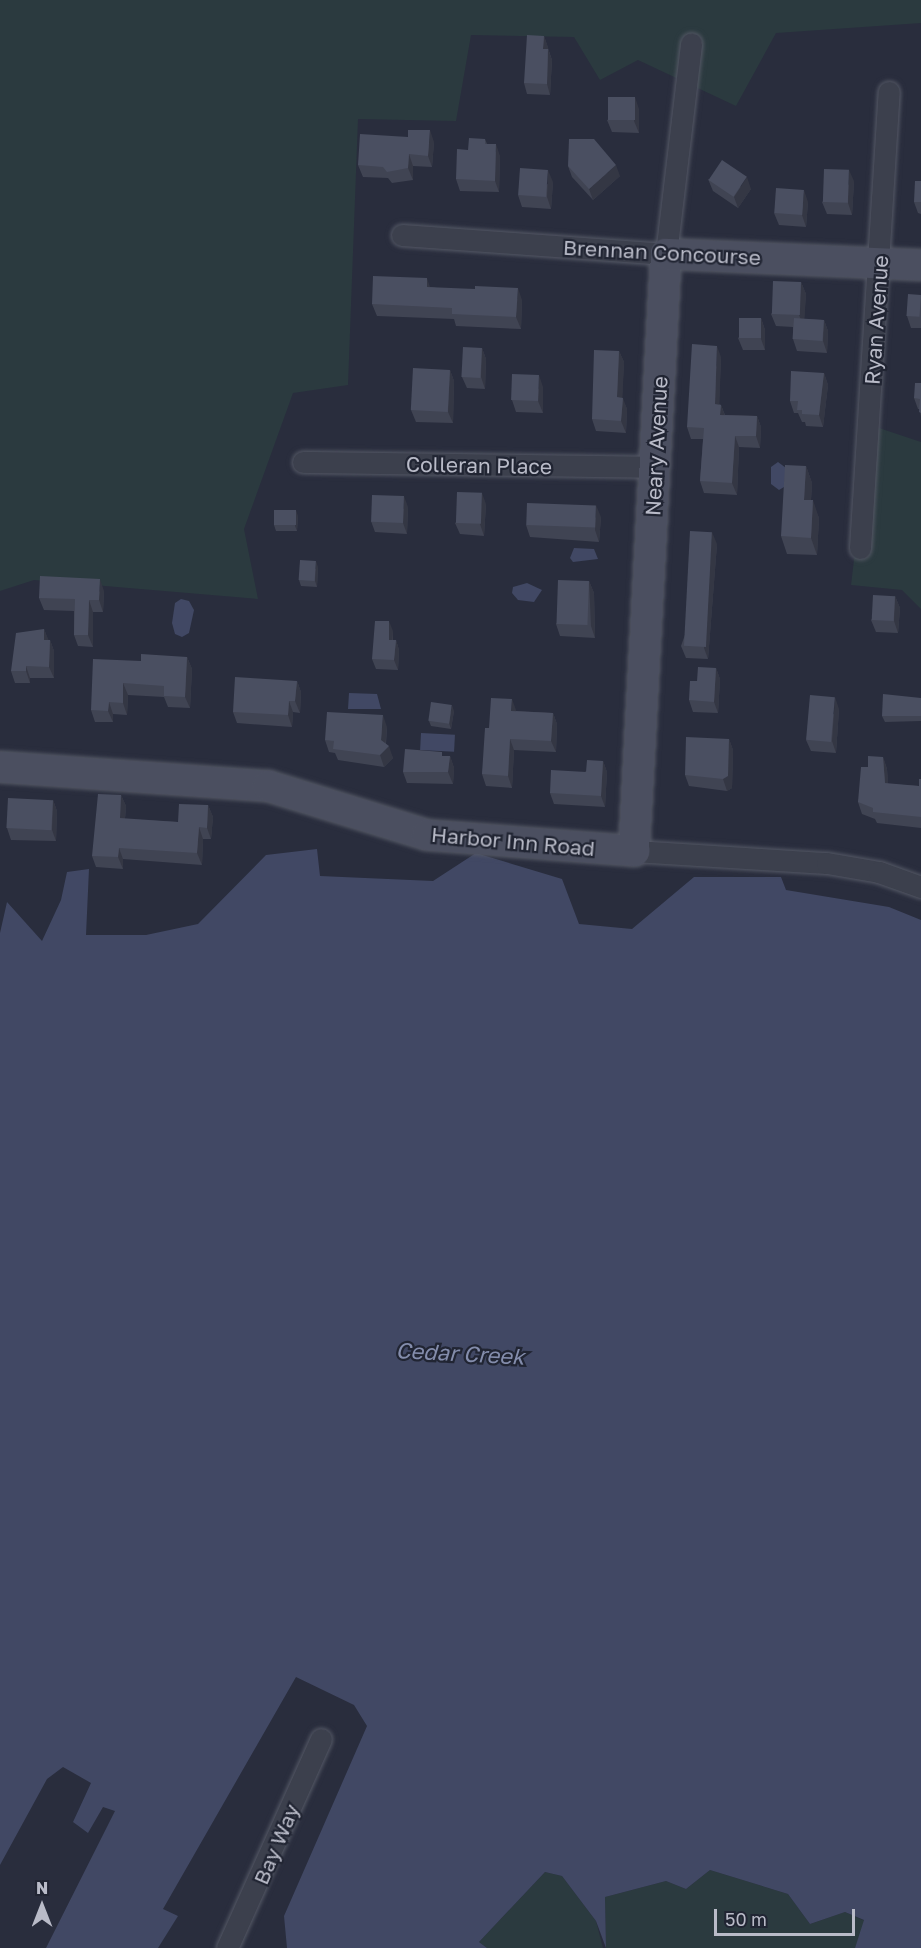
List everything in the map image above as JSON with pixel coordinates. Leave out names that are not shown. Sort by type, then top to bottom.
[{"type":"main road","name":"Brennan Concourse","points":[[666,254],[921,265]]},
{"type":"main road","name":"Neary Avenue","points":[[634,851],[666,254]]},
{"type":"main road","name":"Harbor Inn Road","points":[[0,767],[268,786],[427,835],[634,851]]},
{"type":"street","name":"Neary Avenue","points":[[666,254],[692,43]]},
{"type":"street","name":"Ryan Avenue","points":[[860,548],[881,263],[889,92]]},
{"type":"street","name":"Brennan Concourse","points":[[402,235],[666,254]]},
{"type":"street","name":"Colleran Place","points":[[303,462],[656,467]]},
{"type":"street","name":"Harbor Inn Road","points":[[634,851],[827,863],[879,872],[921,887]]},
{"type":"street","name":"Bay Way","points":[[227,1948],[321,1739]]},
{"type":"shaded area","points":[[0,0],[921,0],[921,23],[776,33],[736,106],[638,60],[600,80],[574,37],[471,35],[456,121],[358,119],[348,385],[293,393],[244,529],[258,599],[34,580],[0,591]]},
{"type":"shaded area","points":[[870,425],[921,442],[921,609],[902,590],[851,585]]},
{"type":"shaded area","points":[[710,1870],[788,1894],[810,1924],[845,1912],[865,1921],[855,1948],[606,1948],[605,1897],[666,1881],[686,1889]]},
{"type":"shaded area","points":[[545,1872],[562,1876],[596,1921],[603,1948],[487,1948],[479,1942]]},
{"type":"water","points":[[778,462],[786,468],[784,487],[779,490],[771,484],[771,467]]},
{"type":"water","points":[[574,548],[594,549],[598,559],[573,562],[570,558]]},
{"type":"water","points":[[527,583],[542,590],[534,602],[518,600],[512,593],[513,587]]},
{"type":"water","points":[[181,599],[189,601],[194,610],[189,633],[182,637],[175,634],[172,623],[175,603]]},
{"type":"water","points":[[349,693],[377,694],[381,709],[348,709]]},
{"type":"water","points":[[421,733],[455,735],[454,752],[420,750]]},
{"type":"water","name":"Cedar Creek","points":[[317,849],[320,876],[433,881],[476,853],[562,879],[579,924],[632,929],[694,877],[781,877],[786,890],[889,907],[921,920],[921,1948],[855,1948],[864,1920],[845,1912],[810,1924],[788,1894],[710,1870],[686,1889],[666,1881],[605,1897],[606,1948],[596,1921],[562,1876],[545,1872],[479,1942],[487,1948],[287,1948],[284,1916],[367,1726],[354,1705],[296,1677],[163,1909],[178,1916],[158,1948],[46,1948],[115,1811],[103,1807],[88,1833],[73,1822],[91,1783],[63,1767],[47,1779],[0,1865],[0,933],[7,902],[42,941],[61,900],[67,872],[89,869],[86,935],[146,935],[198,924],[266,855]]},
{"type":"building","points":[[527,35],[544,36],[543,49],[548,49],[547,84],[524,83]]},
{"type":"building","points":[[608,97],[635,97],[635,120],[608,120]]},
{"type":"building","points":[[408,130],[430,130],[428,156],[409,154],[408,168],[387,172],[383,167],[358,165],[360,134],[408,137]]},
{"type":"building","points":[[469,138],[485,139],[485,144],[496,144],[495,181],[456,179],[457,149],[468,150]]},
{"type":"building","points":[[569,139],[594,139],[616,165],[589,189],[568,166]]},
{"type":"building","points":[[722,160],[747,177],[733,197],[709,180]]},
{"type":"building","points":[[520,168],[548,170],[546,197],[518,195]]},
{"type":"building","points":[[824,169],[849,170],[848,203],[823,202]]},
{"type":"building","points":[[915,181],[921,181],[921,202],[914,202]]},
{"type":"building","points":[[776,188],[804,190],[802,215],[774,213]]},
{"type":"building","points":[[373,276],[427,278],[427,287],[518,288],[516,317],[452,314],[452,308],[372,304]]},
{"type":"building","points":[[773,281],[801,282],[800,315],[772,314]]},
{"type":"building","points":[[908,294],[921,295],[919,317],[906,316]]},
{"type":"building","points":[[739,318],[761,318],[761,338],[739,338]]},
{"type":"building","points":[[794,318],[824,320],[822,341],[793,339]]},
{"type":"building","points":[[692,344],[717,346],[715,404],[721,405],[720,415],[757,416],[756,436],[735,436],[732,483],[700,481],[704,428],[687,427]]},
{"type":"building","points":[[463,347],[482,348],[480,378],[461,377]]},
{"type":"building","points":[[594,350],[619,351],[617,397],[623,398],[621,421],[592,419]]},
{"type":"building","points":[[413,368],[450,370],[448,412],[411,410]]},
{"type":"building","points":[[791,371],[824,373],[819,415],[802,414],[802,410],[797,410],[798,401],[790,401]]},
{"type":"building","points":[[512,374],[539,375],[538,401],[511,400]]},
{"type":"building","points":[[915,383],[921,383],[921,413],[919,412],[920,399],[914,398]]},
{"type":"building","points":[[785,465],[806,466],[804,500],[813,500],[811,538],[781,536]]},
{"type":"building","points":[[457,492],[482,493],[481,524],[456,523]]},
{"type":"building","points":[[372,495],[404,496],[403,523],[371,522]]},
{"type":"building","points":[[527,503],[596,505],[595,527],[526,525]]},
{"type":"building","points":[[274,510],[296,510],[296,525],[274,525]]},
{"type":"building","points":[[690,531],[712,532],[706,647],[684,646]]},
{"type":"building","points":[[300,560],[316,561],[315,581],[299,580]]},
{"type":"building","points":[[40,576],[100,579],[99,600],[89,600],[88,635],[74,635],[75,599],[39,598]]},
{"type":"building","points":[[558,580],[589,581],[587,625],[556,624]]},
{"type":"building","points":[[873,595],[895,596],[894,621],[872,620]]},
{"type":"building","points":[[375,621],[389,621],[389,640],[396,640],[394,660],[372,659]]},
{"type":"building","points":[[44,629],[44,640],[50,640],[49,667],[26,666],[26,671],[11,671],[16,633]]},
{"type":"building","points":[[141,654],[187,657],[185,697],[164,696],[164,686],[123,683],[123,703],[109,702],[108,711],[91,710],[93,659],[141,661]]},
{"type":"building","points":[[698,667],[716,668],[714,702],[689,700],[690,681],[697,681]]},
{"type":"building","points":[[235,677],[297,681],[295,701],[289,701],[288,715],[233,712]]},
{"type":"building","points":[[883,694],[921,698],[921,716],[882,716]]},
{"type":"building","points":[[810,695],[835,697],[831,742],[806,740]]},
{"type":"building","points":[[491,698],[512,699],[511,711],[553,713],[551,741],[510,739],[508,776],[482,774],[485,728],[489,728]]},
{"type":"building","points":[[431,702],[452,705],[449,724],[428,721]]},
{"type":"building","points":[[327,712],[383,715],[381,740],[389,746],[380,755],[333,749],[334,741],[325,740]]},
{"type":"building","points":[[686,737],[729,739],[728,776],[723,779],[685,775]]},
{"type":"building","points":[[405,749],[442,752],[442,756],[450,756],[448,772],[403,772]]},
{"type":"building","points":[[868,756],[883,757],[885,783],[919,786],[919,779],[921,779],[921,817],[873,812],[873,808],[858,802],[861,767],[868,767]]},
{"type":"building","points":[[587,760],[603,761],[601,796],[550,793],[551,770],[586,772]]},
{"type":"building","points":[[98,794],[121,795],[120,818],[178,822],[179,804],[208,805],[207,828],[199,827],[197,853],[119,848],[118,857],[92,856]]},
{"type":"building","points":[[8,798],[53,800],[51,830],[6,828]]}]
